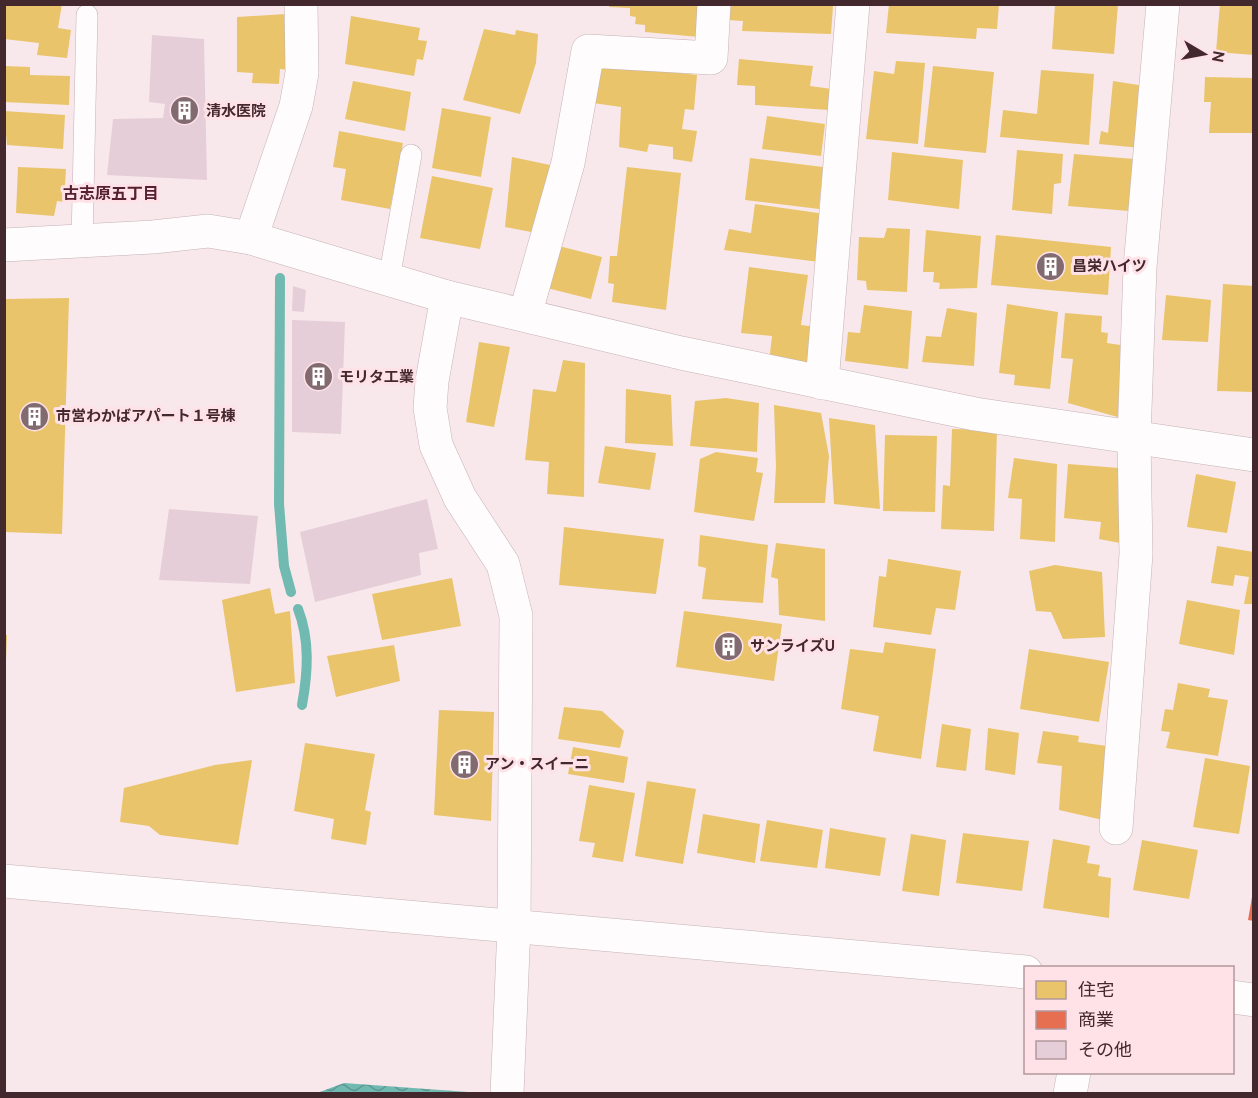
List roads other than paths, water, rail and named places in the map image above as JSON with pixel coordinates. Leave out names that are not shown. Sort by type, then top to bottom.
[{"type":"street","points":[[251,238],[296,106],[302,73],[301,4]]},
{"type":"street","points":[[525,315],[568,163],[588,51],[711,58],[714,4]]},
{"type":"street","points":[[822,383],[853,4]]},
{"type":"street","points":[[1116,828],[1136,554],[1134,438],[1140,267],[1163,4]]},
{"type":"street","points":[[4,245],[208,231],[251,238],[447,297],[822,383],[975,414],[1254,455]]},
{"type":"street","points":[[447,297],[432,381],[430,408],[436,445],[460,498],[502,564],[516,616],[514,926],[507,1082]]},
{"type":"street","points":[[4,881],[1024,972]]},
{"type":"street","points":[[1234,997],[1254,1000]]},
{"type":"street","points":[[1070,1094],[1074,1074]]},
{"type":"lane","points":[[82,241],[87,15]]},
{"type":"lane","points":[[389,279],[411,155]]},
{"type":"water","points":[[344,1083],[482,1093],[317,1093]]},
{"type":"waterway","points":[[280,278],[279,504],[284,566],[291,592]]},
{"type":"waterway","points":[[298,609],[305,632],[307,656],[302,705]]},
{"type":"place","name":"清水医院","points":[[185,111]]},
{"type":"place","name":"昌栄ハイツ","points":[[1051,266]]},
{"type":"place","name":"モリタ工業","points":[[318,377]]},
{"type":"place","name":"市営わかばアパート１号棟","points":[[35,416]]},
{"type":"place","name":"サンライズU","points":[[729,646]]},
{"type":"place","name":"アン・スイーニ","points":[[464,764]]},
{"type":"district","name":"古志原五丁目","points":[[111,193]]}]
